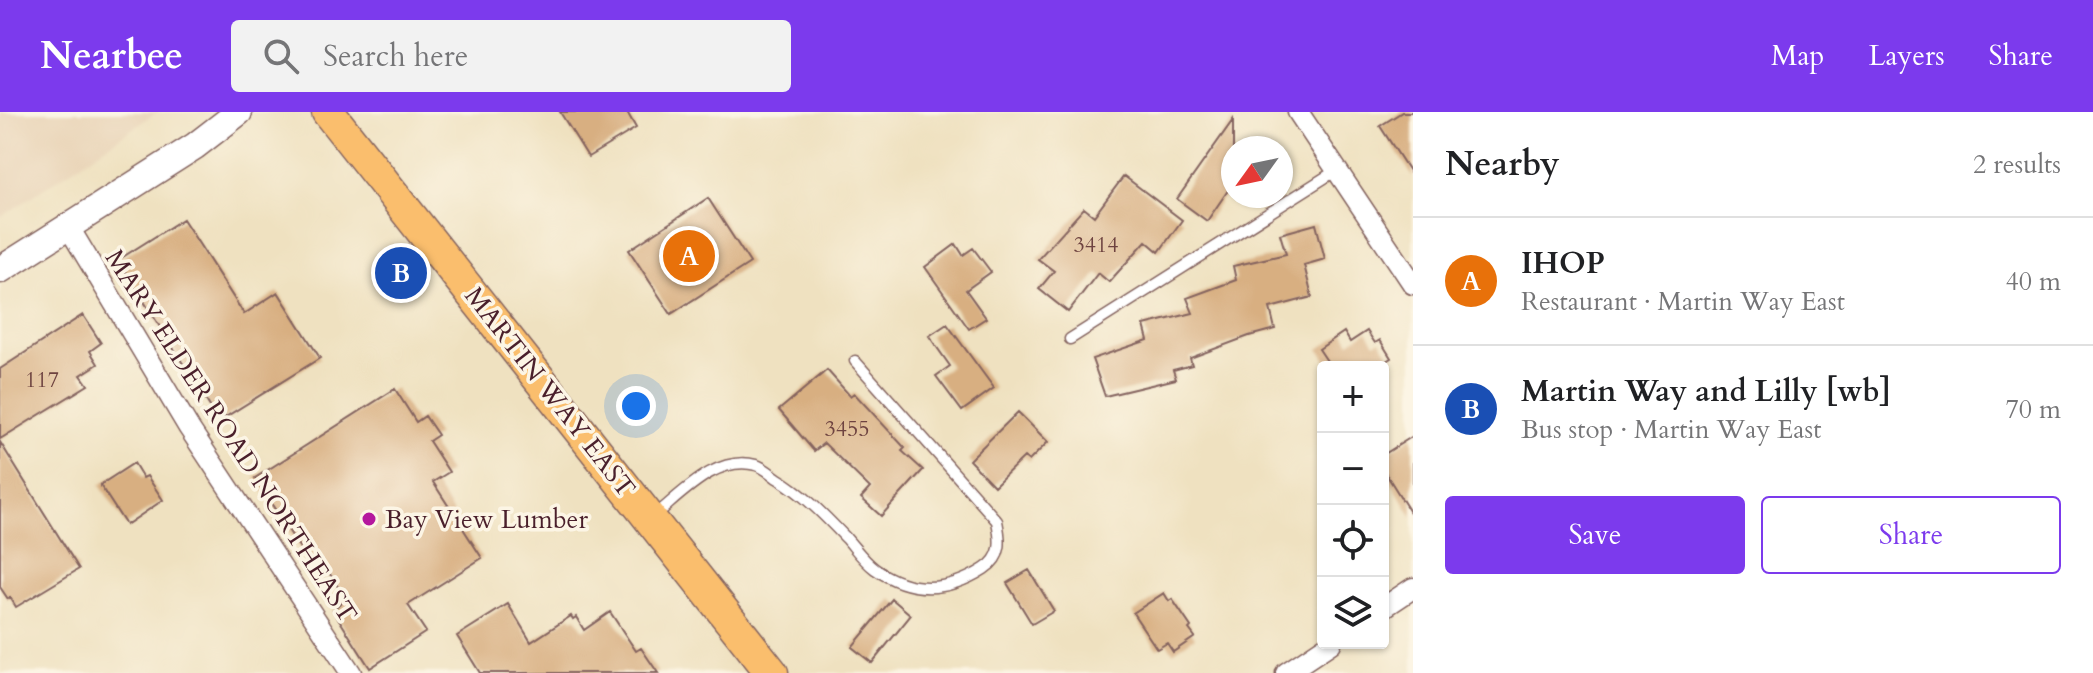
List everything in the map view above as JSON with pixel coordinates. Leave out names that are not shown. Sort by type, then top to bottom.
[{"type":"main road","name":"MARTIN WAY EAST","points":[[328,112],[772,673]]},
{"type":"street","points":[[0,270],[195,146],[239,112]]},
{"type":"street","points":[[1298,112],[1413,284]]},
{"type":"street","name":"MARY ELDER ROAD NORTHEAST","points":[[68,226],[189,428],[351,673]]},
{"type":"street","points":[[1389,604],[1413,588]]},
{"type":"street","points":[[1286,673],[1322,649]]},
{"type":"lane","points":[[1070,339],[1337,170]]},
{"type":"lane","points":[[651,519],[706,475],[730,463],[758,465],[789,484],[814,505],[873,568],[898,582],[927,587],[951,586],[994,563],[1001,542],[997,521],[855,361]]},
{"type":"shaded area","points":[[0,112],[157,112],[0,218]]},
{"type":"building","points":[[560,112],[627,112],[636,128],[588,157]]},
{"type":"building","points":[[1402,112],[1413,112],[1413,177],[1380,126]]},
{"type":"building","points":[[1233,120],[1233,136],[1222,136]]},
{"type":"building","points":[[1221,137],[1221,201],[1207,221],[1177,199]]},
{"type":"building","points":[[1124,176],[1182,220],[1159,252],[1146,241],[1109,282],[1098,273],[1068,312],[1039,289],[1054,271],[1038,259],[1084,208],[1094,216]]},
{"type":"building","points":[[708,198],[750,263],[671,314],[629,250]]},
{"type":"building","points":[[183,219],[244,314],[278,292],[320,358],[219,421],[118,260]]},
{"type":"building","points":[[1316,224],[1325,259],[1304,265],[1312,297],[1270,308],[1275,329],[1190,358],[1192,365],[1173,370],[1176,379],[1105,396],[1092,359],[1148,340],[1144,325],[1193,313],[1187,298],[1236,280],[1233,266],[1286,254],[1280,234]]},
{"type":"building","points":[[956,244],[963,255],[973,248],[991,272],[966,290],[986,318],[969,329],[925,267]]},
{"type":"building","points":[[83,315],[101,343],[90,351],[98,364],[81,375],[88,385],[0,439],[0,369]]},
{"type":"building","points":[[947,324],[994,388],[962,411],[936,376],[950,366],[929,336]]},
{"type":"building","points":[[1367,331],[1375,343],[1380,340],[1391,358],[1386,361],[1327,361],[1319,349],[1344,332],[1350,342]]},
{"type":"building","points":[[827,370],[850,396],[854,393],[905,448],[902,451],[923,470],[881,516],[861,498],[870,488],[824,443],[814,451],[779,410]]},
{"type":"building","name":"Bay View Lumber","points":[[395,389],[416,422],[425,416],[438,435],[429,441],[449,472],[433,482],[482,558],[408,605],[426,632],[370,668],[333,610],[345,598],[318,555],[308,561],[255,478]]},
{"type":"building","points":[[1018,412],[1048,442],[1029,461],[1024,457],[994,486],[969,460]]},
{"type":"building","points":[[1413,436],[1413,517],[1389,479],[1389,451]]},
{"type":"building","points":[[0,442],[79,569],[16,607],[0,587]]},
{"type":"building","points":[[134,463],[163,500],[126,525],[100,485]]},
{"type":"building","points":[[1029,570],[1054,611],[1032,624],[1007,583]]},
{"type":"building","points":[[1164,593],[1169,601],[1172,599],[1195,637],[1173,652],[1167,643],[1157,649],[1133,613]]},
{"type":"building","points":[[892,599],[911,615],[872,663],[852,647]]},
{"type":"building","points":[[508,604],[531,642],[571,616],[573,619],[576,617],[584,630],[610,612],[636,651],[641,648],[658,673],[480,673],[457,636]]},
{"type":"place","name":"IHOP","points":[[689,256]]},
{"type":"place","name":"Martin Way and Lilly [wb]","points":[[401,273]]},
{"type":"place","name":"Bay View Lumber","points":[[369,519]]}]
